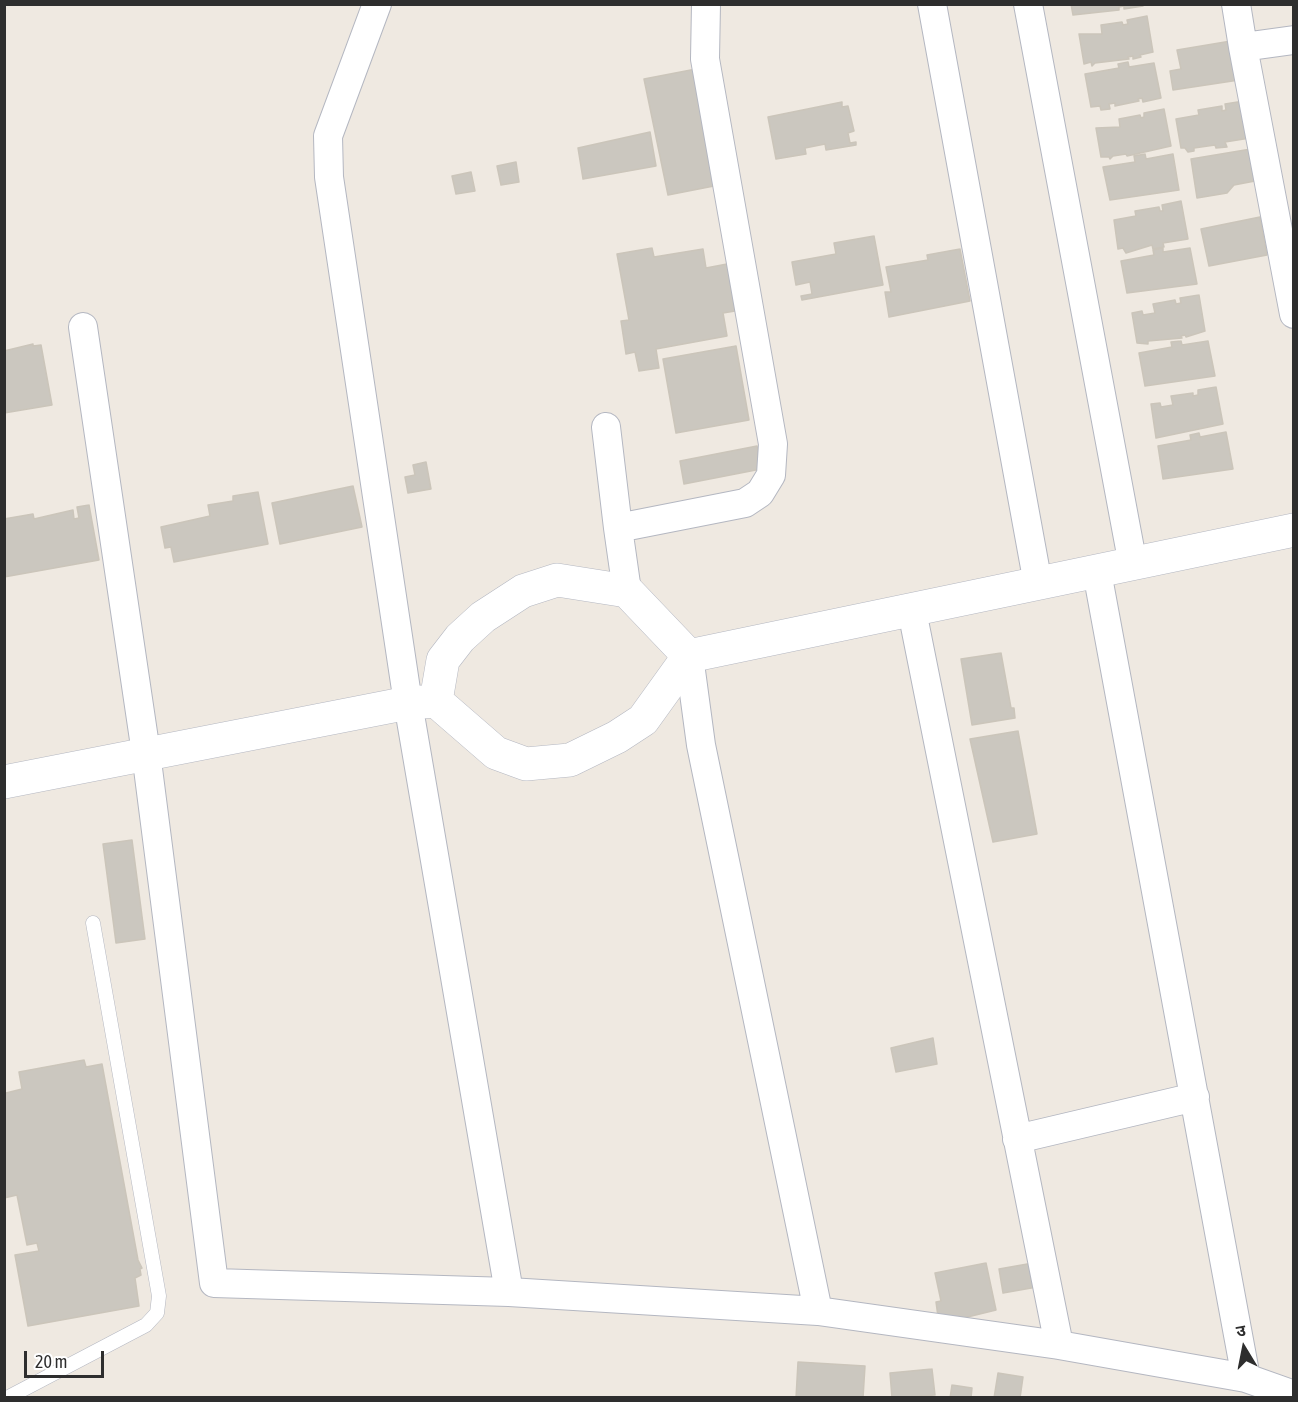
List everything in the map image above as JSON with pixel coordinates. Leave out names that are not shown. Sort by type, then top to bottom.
[{"type":"street","points":[[377,4],[328,136],[329,177],[422,702],[509,1292]]},
{"type":"street","points":[[618,528],[745,503],[760,493],[771,475],[773,444],[705,58],[706,4]]},
{"type":"street","points":[[932,4],[1038,584]]},
{"type":"street","points":[[1028,4],[1133,565]]},
{"type":"street","points":[[1236,4],[1293,314]]},
{"type":"street","points":[[1243,48],[1293,40]]},
{"type":"street","points":[[83,327],[146,753],[214,1283],[509,1292],[818,1311],[1059,1345],[1246,1378],[1293,1395]]},
{"type":"street","points":[[606,427],[627,591],[689,656],[701,745],[818,1311]]},
{"type":"street","points":[[4,782],[422,702],[496,753],[526,764],[570,760],[617,737],[644,720],[689,656],[1293,530]]},
{"type":"street","points":[[1097,572],[1246,1378]]},
{"type":"street","points":[[422,702],[443,660],[460,638],[483,617],[523,591],[557,580],[627,591]]},
{"type":"street","points":[[912,611],[1059,1345]]},
{"type":"street","points":[[1017,1139],[1195,1097]]},
{"type":"lane","points":[[7,1398],[146,1325],[157,1313],[159,1296],[93,923]]},
{"type":"building","points":[[1071,4],[1142,4],[1143,6],[1124,9],[1124,6],[1119,7],[1119,10],[1073,15]]},
{"type":"building","points":[[1147,16],[1153,52],[1133,59],[1133,56],[1128,57],[1129,59],[1095,63],[1092,66],[1091,62],[1084,64],[1079,34],[1102,34],[1101,25],[1122,22],[1123,25],[1128,24],[1127,20]]},
{"type":"building","points":[[1231,41],[1239,80],[1173,90],[1170,71],[1181,69],[1177,50]]},
{"type":"building","points":[[1128,62],[1129,67],[1154,63],[1161,98],[1143,102],[1142,98],[1138,99],[1139,101],[1115,106],[1115,103],[1109,104],[1110,109],[1101,110],[1100,106],[1091,107],[1085,74],[1119,68],[1118,64]]},
{"type":"building","points":[[696,69],[719,185],[668,195],[644,79]]},
{"type":"building","points":[[1244,101],[1250,138],[1225,142],[1227,147],[1216,148],[1215,145],[1194,148],[1194,151],[1188,152],[1185,148],[1181,148],[1176,119],[1199,115],[1198,110],[1222,106],[1222,111],[1226,110],[1225,104]]},
{"type":"building","points":[[842,102],[842,107],[848,106],[854,131],[848,133],[850,143],[856,142],[856,145],[826,150],[825,144],[805,148],[806,154],[776,159],[768,117]]},
{"type":"building","points":[[1164,109],[1171,146],[1127,156],[1126,154],[1113,156],[1110,159],[1101,157],[1096,128],[1120,127],[1119,119],[1140,115],[1141,118],[1144,117],[1144,113]]},
{"type":"building","points":[[650,132],[656,166],[583,179],[578,148]]},
{"type":"building","points":[[1251,149],[1255,181],[1234,185],[1227,193],[1197,198],[1191,159]]},
{"type":"building","points":[[1145,154],[1146,159],[1173,154],[1179,190],[1110,200],[1103,167],[1135,162],[1134,156]]},
{"type":"building","points":[[516,162],[519,182],[501,185],[497,166]]},
{"type":"building","points":[[471,172],[475,191],[456,194],[452,176]]},
{"type":"building","points":[[1181,201],[1188,239],[1163,243],[1164,247],[1153,249],[1152,245],[1126,253],[1123,248],[1118,249],[1114,220],[1136,216],[1135,211],[1159,207],[1160,211],[1163,211],[1162,205]]},
{"type":"building","points":[[1260,217],[1267,255],[1209,266],[1201,229]]},
{"type":"building","points":[[874,236],[883,285],[802,300],[801,296],[812,294],[810,282],[796,285],[792,262],[836,254],[834,243]]},
{"type":"building","points":[[652,248],[654,257],[703,249],[706,268],[727,264],[735,311],[723,313],[727,336],[656,349],[659,368],[639,371],[635,352],[626,354],[621,321],[629,320],[617,254]]},
{"type":"building","points":[[1163,248],[1163,252],[1190,248],[1197,284],[1127,293],[1121,261],[1154,255],[1153,250]]},
{"type":"building","points":[[960,249],[970,301],[889,317],[885,292],[891,292],[886,267],[928,260],[927,255]]},
{"type":"building","points":[[1199,295],[1205,331],[1186,337],[1181,336],[1182,338],[1148,341],[1148,344],[1137,343],[1132,313],[1142,311],[1143,315],[1155,313],[1153,304],[1175,300],[1176,304],[1181,303],[1180,298]]},
{"type":"building","points":[[1181,341],[1182,345],[1208,341],[1215,376],[1145,386],[1139,353],[1172,347],[1171,342]]},
{"type":"building","points":[[33,344],[33,346],[41,345],[52,405],[4,413],[4,351]]},
{"type":"building","points":[[736,346],[749,420],[676,433],[663,359]]},
{"type":"building","points":[[1216,387],[1223,424],[1156,438],[1151,404],[1160,403],[1161,407],[1173,405],[1171,396],[1193,393],[1193,396],[1198,395],[1198,390]]},
{"type":"building","points":[[1226,432],[1233,469],[1163,479],[1158,446],[1191,440],[1190,435],[1199,433],[1200,437]]},
{"type":"building","points":[[757,446],[761,469],[684,484],[680,461]]},
{"type":"building","points":[[426,462],[431,489],[408,493],[405,477],[415,475],[413,465]]},
{"type":"building","points":[[353,486],[362,527],[280,544],[272,503]]},
{"type":"building","points":[[258,492],[268,544],[174,562],[171,547],[165,548],[161,527],[210,516],[208,505],[233,501],[233,496]]},
{"type":"building","points":[[89,505],[99,560],[4,577],[4,519],[33,514],[34,519],[73,510],[74,519],[79,518],[77,507]]},
{"type":"building","points":[[1001,653],[1011,708],[1014,708],[1015,718],[972,725],[961,659]]},
{"type":"building","points":[[1018,731],[1037,834],[993,842],[970,739]]},
{"type":"building","points":[[132,840],[145,939],[116,943],[103,844]]},
{"type":"building","points":[[933,1038],[937,1064],[896,1072],[891,1048]]},
{"type":"building","points":[[84,1060],[86,1067],[102,1064],[138,1260],[142,1268],[140,1269],[141,1275],[135,1278],[139,1306],[28,1326],[15,1255],[39,1251],[37,1243],[27,1245],[17,1195],[4,1198],[4,1097],[6,1093],[22,1089],[19,1072]]},
{"type":"building","points":[[986,1263],[996,1310],[939,1324],[936,1302],[941,1301],[935,1273]]},
{"type":"building","points":[[1033,1263],[1037,1287],[1003,1293],[999,1269]]},
{"type":"building","points":[[798,1362],[865,1366],[863,1398],[796,1398]]},
{"type":"building","points":[[932,1369],[935,1395],[892,1398],[890,1373]]},
{"type":"building","points":[[998,1373],[1023,1377],[1020,1398],[994,1398]]},
{"type":"building","points":[[952,1385],[972,1388],[971,1398],[950,1398]]}]
